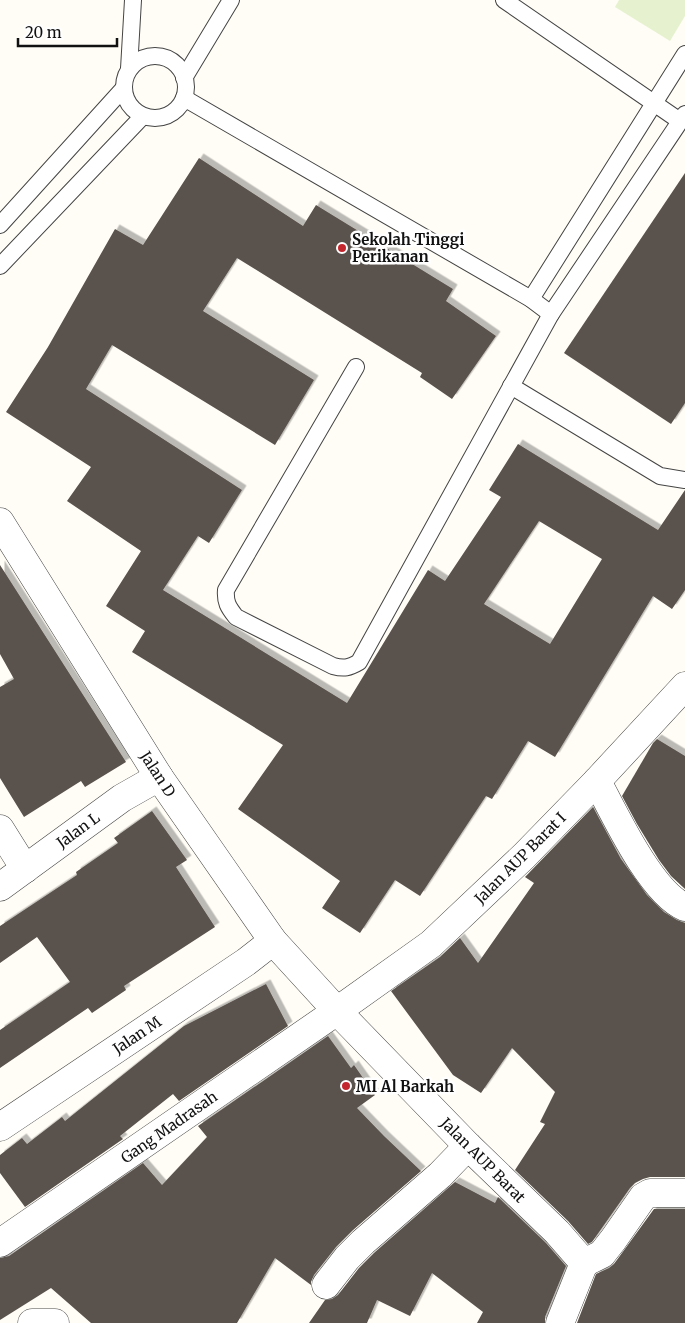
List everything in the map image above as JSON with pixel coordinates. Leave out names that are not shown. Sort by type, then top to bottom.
[{"type":"street","name":"Jalan D","points":[[0,522],[160,777],[273,941],[337,1010]]},
{"type":"street","name":"Jalan AUP Barat I","points":[[337,1010],[431,944],[524,856],[685,686]]},
{"type":"street","name":"Jalan L","points":[[0,887],[122,798],[160,777]]},
{"type":"street","points":[[597,780],[636,854],[659,886],[679,905],[685,907]]},
{"type":"street","points":[[0,828],[25,868]]},
{"type":"street","name":"Jalan M","points":[[0,1127],[238,967],[273,941]]},
{"type":"street","name":"Jalan AUP Barat","points":[[337,1010],[468,1146],[557,1232],[584,1263]]},
{"type":"street","name":"Gang Madrasah","points":[[0,1243],[337,1010]]},
{"type":"street","points":[[326,1285],[347,1258],[363,1242],[440,1175],[468,1146]]},
{"type":"street","points":[[560,1323],[584,1263],[602,1254],[643,1197],[650,1193],[685,1193]]},
{"type":"street","points":[[32,1323],[55,1323]]},
{"type":"lane","points":[[129,69],[132,0]]},
{"type":"lane","points":[[184,78],[231,0]]},
{"type":"lane","points":[[356,367],[226,590],[225,599],[229,609],[236,617],[333,666],[341,668],[350,667],[359,662],[551,314],[683,118],[655,103],[504,0]]},
{"type":"lane","points":[[531,299],[685,54]]},
{"type":"lane","points":[[160,56],[170,60],[179,68],[186,88],[184,98],[178,109],[168,116],[155,119],[142,117],[132,110],[126,100],[123,89],[124,78],[129,69],[138,61],[148,57],[160,56]]},
{"type":"lane","points":[[0,225],[123,89]]},
{"type":"lane","points":[[184,98],[531,299],[551,314]]},
{"type":"lane","points":[[0,266],[142,117]]},
{"type":"lane","points":[[511,386],[660,476],[685,480]]},
{"type":"green space","points":[[619,0],[685,0],[685,16],[670,41],[615,7]]},
{"type":"building","points":[[199,158],[303,226],[316,205],[453,289],[446,301],[496,336],[452,399],[420,377],[422,373],[237,258],[203,311],[314,380],[275,445],[112,345],[86,389],[242,490],[209,543],[198,536],[163,590],[347,703],[428,570],[445,581],[501,497],[489,490],[518,444],[658,530],[685,490],[685,590],[672,609],[653,596],[555,757],[528,741],[492,799],[486,796],[420,896],[395,880],[360,933],[322,908],[340,881],[238,809],[283,745],[132,652],[145,631],[106,606],[141,551],[67,501],[91,467],[6,412],[48,347],[115,229],[143,245]],"holes":[[[539,521],[602,559],[550,644],[484,604]]]},
{"type":"building","points":[[685,173],[685,403],[671,424],[564,353]]},
{"type":"building","points":[[0,565],[126,762],[85,787],[81,781],[24,817],[0,778],[0,687],[14,679],[0,654]]},
{"type":"building","points":[[657,739],[685,756],[685,889],[671,876],[659,860],[622,796]]},
{"type":"building","points":[[593,807],[621,859],[647,895],[664,912],[685,923],[685,1177],[650,1177],[635,1183],[592,1242],[588,1244],[568,1221],[515,1170],[545,1124],[540,1122],[555,1092],[512,1048],[481,1093],[453,1075],[391,991],[440,957],[460,938],[478,963],[534,883],[525,877]]},
{"type":"building","points":[[152,811],[187,860],[176,867],[215,927],[124,986],[126,990],[92,1013],[88,1008],[0,1068],[0,1030],[70,982],[37,937],[0,963],[0,926],[77,875],[76,872],[118,843],[114,838]]},
{"type":"building","points":[[266,984],[288,1026],[179,1101],[173,1094],[120,1136],[123,1139],[25,1207],[0,1173],[0,1155],[22,1138],[27,1144],[62,1117],[65,1121],[184,1026]]},
{"type":"building","points":[[328,1036],[351,1068],[354,1065],[375,1095],[357,1108],[421,1171],[336,1247],[314,1275],[311,1285],[275,1258],[237,1323],[91,1323],[51,1288],[0,1320],[0,1258],[9,1256],[143,1163],[162,1185],[207,1137],[198,1126]]},
{"type":"building","points":[[455,1182],[495,1203],[498,1197],[546,1243],[566,1266],[545,1317],[545,1323],[477,1323],[483,1312],[432,1273],[410,1316],[377,1300],[367,1323],[309,1323],[325,1300],[332,1299],[338,1295],[359,1268],[374,1253]]},
{"type":"building","points":[[654,1209],[685,1209],[685,1323],[577,1323],[596,1274],[614,1264]]},
{"type":"place","name":"Sekolah Tinggi Perikanan","points":[[342,248]]},
{"type":"place","name":"MI Al Barkah","points":[[346,1086]]}]
